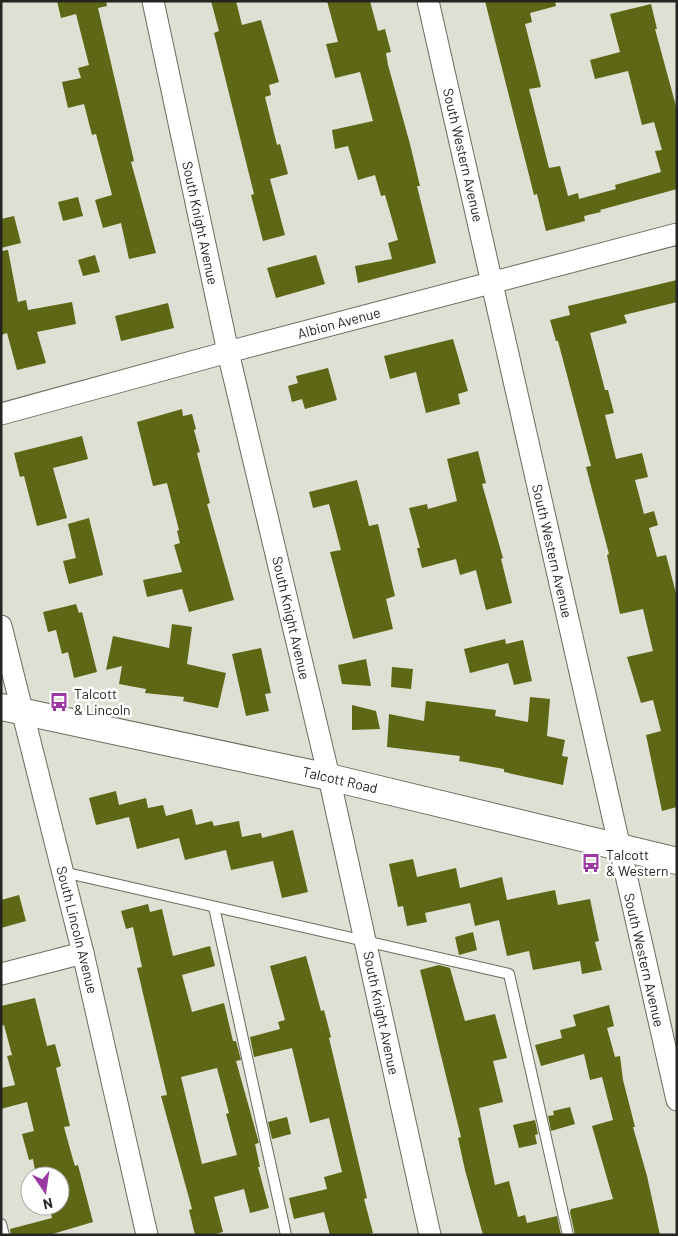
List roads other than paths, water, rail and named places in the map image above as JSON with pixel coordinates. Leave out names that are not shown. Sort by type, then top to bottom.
[{"type":"street","name":"South Knight Avenue","points":[[152,1],[228,352],[366,941],[430,1235]]},
{"type":"street","name":"South Western Avenue","points":[[428,1],[618,847],[677,1100]]},
{"type":"street","name":"Albion Avenue","points":[[1,414],[228,352],[677,234]]},
{"type":"street","name":"South Lincoln Avenue","points":[[1,626],[12,710],[63,872],[84,953],[148,1235]]},
{"type":"street","name":"Talcott Road","points":[[12,710],[328,777],[677,860]]},
{"type":"street","points":[[1,974],[84,953]]},
{"type":"lane","points":[[63,872],[509,974],[568,1235]]},
{"type":"lane","points":[[214,907],[286,1235]]},
{"type":"lane","points":[[1,1224],[4,1235]]},
{"type":"place","name":"Talcott & Lincoln","points":[[59,702]]},
{"type":"place","name":"Talcott & Western","points":[[591,863]]}]
